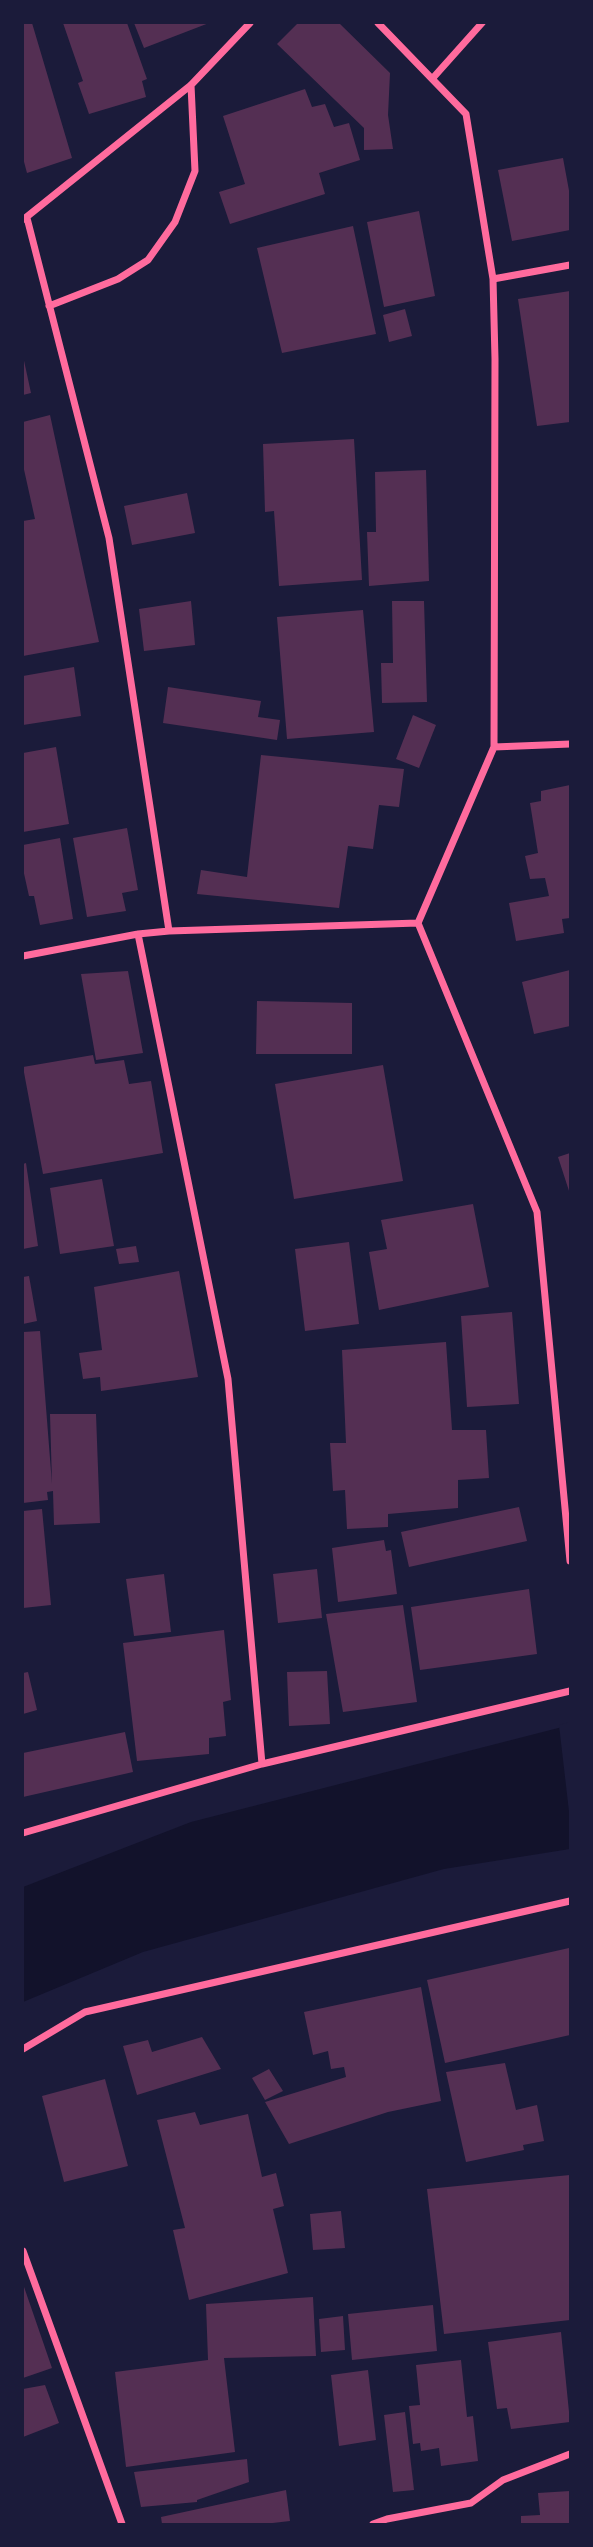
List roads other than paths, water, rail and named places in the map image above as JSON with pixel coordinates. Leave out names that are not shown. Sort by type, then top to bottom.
[{"type":"street","points":[[169,931],[110,538],[25,219],[191,85],[250,23]]},
{"type":"street","points":[[378,23],[466,114],[493,279],[494,747],[418,923],[537,1212],[570,1561]]},
{"type":"street","points":[[432,79],[482,23]]},
{"type":"street","points":[[49,306],[118,279],[148,261],[175,222],[195,171],[191,85]]},
{"type":"street","points":[[493,279],[570,265]]},
{"type":"street","points":[[494,747],[570,744]]},
{"type":"street","points":[[23,956],[138,934],[169,931],[418,923]]},
{"type":"street","points":[[138,934],[228,1379],[262,1764]]},
{"type":"street","points":[[23,1833],[262,1764],[570,1691]]},
{"type":"street","points":[[23,2049],[85,2012],[570,1901]]},
{"type":"street","points":[[23,2251],[122,2524]]},
{"type":"street","points":[[373,2524],[471,2503],[503,2480],[570,2454]]}]
